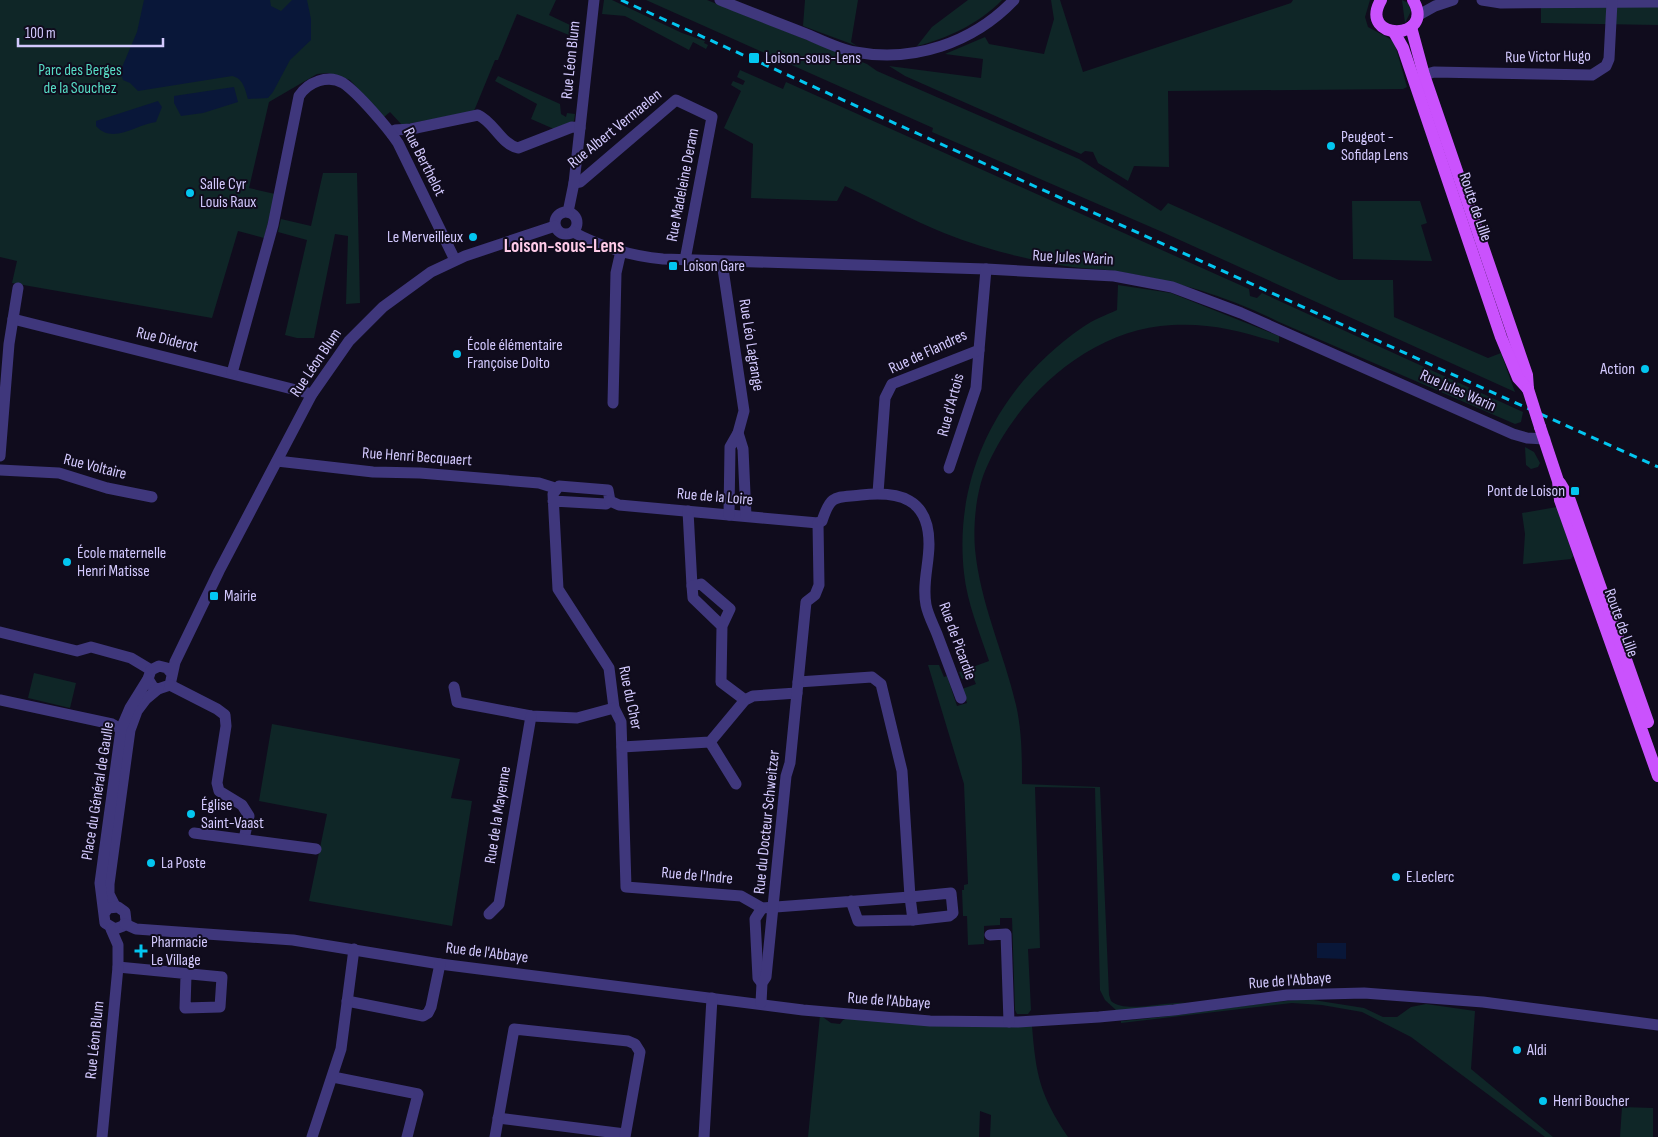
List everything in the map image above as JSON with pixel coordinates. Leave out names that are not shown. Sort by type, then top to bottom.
[{"type":"main road","name":"Route de Lille","points":[[1413,0],[1414,21],[1424,75],[1525,367],[1528,389],[1558,481],[1560,500],[1658,776]]},
{"type":"main road","points":[[1379,1],[1377,14],[1379,22],[1386,29],[1394,32],[1404,31],[1414,21]]},
{"type":"main road","name":"Route de Lille","points":[[1394,32],[1409,66],[1500,334],[1518,378],[1528,389]]},
{"type":"main road","name":"Route de Lille","points":[[1558,481],[1569,498],[1658,752]]},
{"type":"street","name":"Rue Léon Blum","points":[[568,212],[574,183],[594,0]]},
{"type":"street","points":[[720,0],[853,52],[906,55],[936,49],[954,42],[978,29],[1004,10],[1014,0]]},
{"type":"street","points":[[1414,21],[1435,6],[1453,0]]},
{"type":"street","points":[[1482,0],[1501,3],[1658,2]]},
{"type":"street","name":"Rue Victor Hugo","points":[[1424,75],[1434,72],[1592,75],[1600,72],[1606,66],[1609,59],[1612,2]]},
{"type":"street","name":"Rue Berthelot","points":[[232,373],[273,225],[299,96],[310,84],[323,79],[343,83],[392,134],[455,260]]},
{"type":"street","name":"Rue Albert Vermaelen","points":[[574,183],[580,182],[676,100],[712,117]]},
{"type":"street","points":[[392,134],[395,130],[478,116],[487,119],[511,146],[518,148],[572,127],[580,128]]},
{"type":"street","name":"Rue Madeleine Deram","points":[[685,260],[712,117]]},
{"type":"street","points":[[568,212],[576,218],[576,228],[573,232],[564,234],[557,230],[555,226],[557,216],[568,212]]},
{"type":"street","name":"Rue Léon Blum","points":[[168,675],[168,662],[190,621],[197,615],[312,394],[336,357],[376,314],[415,282],[455,260],[555,226]]},
{"type":"street","name":"Rue Jules Warin","points":[[573,232],[592,242],[655,259],[986,269],[1114,276],[1172,287],[1241,313],[1513,434],[1545,440]]},
{"type":"street","points":[[613,403],[616,273],[621,251]]},
{"type":"street","name":"Rue Léo Lagrange","points":[[722,262],[744,411],[738,433],[730,447],[729,515]]},
{"type":"street","name":"Rue de Flandres","points":[[878,493],[885,398],[892,384],[979,350],[986,269]]},
{"type":"street","points":[[0,456],[4,386],[18,288]]},
{"type":"street","name":"Rue Diderot","points":[[13,319],[312,394]]},
{"type":"street","name":"Rue d'Artois","points":[[949,468],[976,388],[979,350]]},
{"type":"street","points":[[738,433],[743,449],[746,516]]},
{"type":"street","name":"Rue Henri Becquaert","points":[[277,461],[373,472],[420,473],[539,483],[555,488]]},
{"type":"street","name":"Rue Voltaire","points":[[0,470],[59,473],[107,488],[152,497]]},
{"type":"street","name":"Rue de la Loire","points":[[555,488],[559,486],[608,490],[610,500],[619,505],[818,523]]},
{"type":"street","points":[[553,501],[555,488]]},
{"type":"street","name":"Rue de Picardie","points":[[818,523],[822,521],[830,500],[878,493],[898,495],[911,500],[924,518],[929,543],[924,584],[926,606],[961,698]]},
{"type":"street","name":"Rue de la Loire","points":[[553,501],[606,504],[610,500]]},
{"type":"street","name":"Rue du Cher","points":[[553,501],[558,590],[609,668],[614,708],[621,722],[626,887]]},
{"type":"street","points":[[688,511],[693,598],[722,626]]},
{"type":"street","name":"Rue du Docteur Schweitzer","points":[[761,1003],[762,983],[766,977],[775,907],[786,776],[806,602],[815,595],[819,585],[818,523]]},
{"type":"street","points":[[692,586],[701,584],[730,609],[722,626],[721,682],[745,700]]},
{"type":"street","points":[[0,632],[77,651],[91,647],[130,658],[149,675],[153,688],[158,689],[168,675]]},
{"type":"street","points":[[149,675],[154,667],[225,715],[226,726],[218,783],[220,791],[242,805],[249,816],[244,839]]},
{"type":"street","name":"Place du Général de Gaulle","points":[[104,914],[100,898],[100,883],[121,729],[130,708],[149,675]]},
{"type":"street","points":[[622,747],[710,742],[745,700],[753,696],[872,677],[881,684],[902,771],[913,920]]},
{"type":"street","points":[[454,687],[457,702],[531,716],[577,718],[614,708]]},
{"type":"street","name":"Place du Général de Gaulle","points":[[115,906],[109,894],[108,884],[126,746],[137,712],[146,699],[158,689]]},
{"type":"street","points":[[0,700],[112,724],[121,729]]},
{"type":"street","name":"Rue de la Mayenne","points":[[489,914],[499,904],[531,716]]},
{"type":"street","points":[[710,742],[736,784]]},
{"type":"street","points":[[194,833],[316,849]]},
{"type":"street","name":"Rue de l'Indre","points":[[626,887],[741,896],[762,908]]},
{"type":"street","points":[[762,983],[758,978],[755,919],[762,908],[787,908],[851,901],[951,893],[953,913],[949,916],[913,920],[858,921],[851,901]]},
{"type":"street","points":[[115,906],[125,912],[120,926],[105,923],[104,914],[108,908],[115,906]]},
{"type":"street","name":"Rue Léon Blum","points":[[102,1137],[120,926]]},
{"type":"street","name":"Rue de l'Abbaye","points":[[120,926],[136,929],[293,940],[440,964],[761,1003],[812,1011],[930,1021],[1009,1022],[1156,1012],[1287,995],[1364,993],[1483,1002],[1656,1024]]},
{"type":"street","points":[[990,935],[1006,934],[1009,1022]]},
{"type":"street","points":[[312,1137],[341,1049],[354,949]]},
{"type":"street","points":[[347,1001],[423,1016],[428,1013],[431,1007],[440,964]]},
{"type":"street","points":[[118,967],[174,971],[186,975]]},
{"type":"street","points":[[704,1137],[712,998]]},
{"type":"street","points":[[495,1137],[498,1118],[514,1029],[628,1041],[635,1044],[640,1052],[625,1135],[498,1118]]},
{"type":"street","points":[[333,1077],[418,1094],[407,1137]]},
{"type":"green space","name":"Parc des Berges de la Souchez","points":[[0,0],[556,0],[549,15],[570,25],[569,35],[517,14],[474,111],[402,125],[390,112],[384,117],[350,80],[328,73],[317,74],[269,102],[249,188],[275,194],[264,238],[238,231],[212,318],[12,283],[17,261],[0,257]]},
{"type":"green space","points":[[604,0],[612,0],[682,33],[705,41],[704,43],[708,45],[706,49],[693,42],[689,50],[625,16],[602,14]]},
{"type":"green space","points":[[646,0],[707,0],[867,64],[877,71],[1079,159],[1161,211],[1168,203],[1339,280],[1393,280],[1394,317],[1488,358],[1501,353],[1515,392],[1160,231],[932,132],[933,128]]},
{"type":"green space","points":[[805,0],[858,0],[851,42],[857,46],[803,26]]},
{"type":"green space","points":[[968,0],[1002,0],[984,16],[963,29],[917,46],[932,27]]},
{"type":"green space","points":[[1051,0],[1060,0],[1083,72],[1291,3],[1293,0],[1370,0],[1365,17],[1368,27],[1394,41],[1407,87],[1403,89],[1168,91],[1169,167],[1134,166],[1128,181],[1098,163],[1093,152],[1085,151],[1081,154],[905,76],[889,66],[981,78],[983,59],[945,54],[985,37],[989,44],[1044,54],[1054,19]]},
{"type":"green space","points":[[1402,0],[1408,3],[1411,11],[1405,23]]},
{"type":"green space","points":[[1541,0],[1658,0],[1658,25],[1541,23]]},
{"type":"green space","points":[[740,70],[783,89],[786,82],[1249,289],[1250,296],[1257,298],[1262,293],[1523,412],[1521,422],[1515,424],[1260,313],[1202,291],[1142,276],[1062,266],[984,247],[932,228],[845,186],[837,201],[751,198],[753,144],[724,128],[741,91],[731,85],[733,81],[743,85],[745,81],[737,77]]},
{"type":"green space","points":[[498,76],[560,104],[561,114],[566,117],[567,113],[575,114],[574,121],[554,129],[531,119],[537,104],[495,81]]},
{"type":"green space","points":[[323,173],[357,173],[360,303],[346,304],[348,236],[335,234],[314,338],[297,338],[285,335],[307,240],[278,232],[281,219],[311,226]]},
{"type":"green space","points":[[1352,201],[1420,201],[1427,223],[1421,225],[1432,261],[1353,259]]},
{"type":"green space","points":[[1118,285],[1171,293],[1279,336],[1279,343],[1226,329],[1200,325],[1172,325],[1141,329],[1112,339],[1085,353],[1059,372],[1036,393],[1016,418],[999,444],[985,471],[979,489],[976,509],[975,549],[982,589],[1018,715],[1022,784],[1100,787],[1109,995],[1111,1001],[1126,1007],[1186,1003],[1117,1011],[1105,1000],[1100,990],[1095,788],[1035,787],[1040,948],[1028,949],[1031,1010],[1028,1014],[1017,1014],[1015,1010],[1012,918],[1000,918],[1000,925],[984,926],[984,944],[968,945],[967,916],[963,916],[962,890],[964,890],[964,885],[968,884],[964,784],[928,665],[939,665],[944,677],[947,676],[957,706],[967,703],[962,689],[976,684],[972,675],[962,679],[959,672],[989,661],[971,607],[964,573],[963,536],[966,500],[975,466],[989,433],[1006,403],[1028,375],[1054,350],[1083,327],[1117,310]]},
{"type":"green space","points":[[1525,447],[1534,452],[1540,463],[1538,467],[1531,469],[1526,465]]},
{"type":"green space","points":[[1557,507],[1573,556],[1571,559],[1523,564],[1525,534],[1522,513]]},
{"type":"green space","points":[[34,673],[76,683],[70,708],[28,698]]},
{"type":"green space","points":[[272,724],[460,759],[451,798],[472,801],[452,926],[309,901],[327,814],[259,801]]},
{"type":"green space","points":[[1307,999],[1364,1008],[1383,1017],[1397,1017],[1411,1007],[1426,1004],[1475,1011],[1471,1069],[1553,1137],[1545,1137],[1411,1037],[1362,1012],[1322,1005],[1292,1003],[1121,1023],[1121,1021]]},
{"type":"green space","points":[[820,1015],[831,1023],[840,1024],[848,1018],[940,1025],[1032,1026],[1035,1059],[1045,1097],[1068,1137],[990,1137],[991,1115],[980,1111],[979,1137],[808,1137]]},
{"type":"green space","points":[[1622,1107],[1653,1108],[1653,1137],[1620,1137]]},
{"type":"water","points":[[144,0],[270,0],[271,6],[281,11],[292,0],[307,0],[311,19],[311,40],[290,60],[268,98],[248,99],[245,88],[239,79],[232,76],[138,91],[130,83],[123,80],[120,72],[137,32]]},
{"type":"water","points":[[234,87],[238,102],[203,113],[181,116],[174,103],[174,96]]},
{"type":"water","points":[[158,101],[162,107],[156,122],[117,134],[110,134],[96,126],[96,121]]},
{"type":"water","points":[[1317,943],[1346,943],[1346,959],[1317,958]]},
{"type":"railway","points":[[621,0],[1658,467]]},
{"type":"place","name":"Loison-sous-Lens","points":[[754,58]]},
{"type":"place","name":"Peugeot - Sofidap Lens","points":[[1331,146]]},
{"type":"place","name":"Salle Cyr Louis Raux","points":[[190,193]]},
{"type":"place","name":"Le Merveilleux","points":[[473,237]]},
{"type":"place","name":"Loison Gare","points":[[673,266]]},
{"type":"place","name":"École élémentaire Françoise Dolto","points":[[457,354]]},
{"type":"place","name":"Action","points":[[1645,369]]},
{"type":"place","name":"Pont de Loison","points":[[1575,491]]},
{"type":"place","name":"École maternelle Henri Matisse","points":[[67,562]]},
{"type":"place","name":"Mairie","points":[[214,596]]},
{"type":"place","name":"Église Saint-Vaast","points":[[191,814]]},
{"type":"place","name":"La Poste","points":[[151,863]]},
{"type":"place","name":"E.Leclerc","points":[[1396,877]]},
{"type":"place","name":"Pharmacie Le Village","points":[[141,951]]},
{"type":"place","name":"Aldi","points":[[1517,1050]]},
{"type":"place","name":"Henri Boucher","points":[[1543,1101]]},
{"type":"district","name":"Loison-sous-Lens","points":[[564,246]]}]
